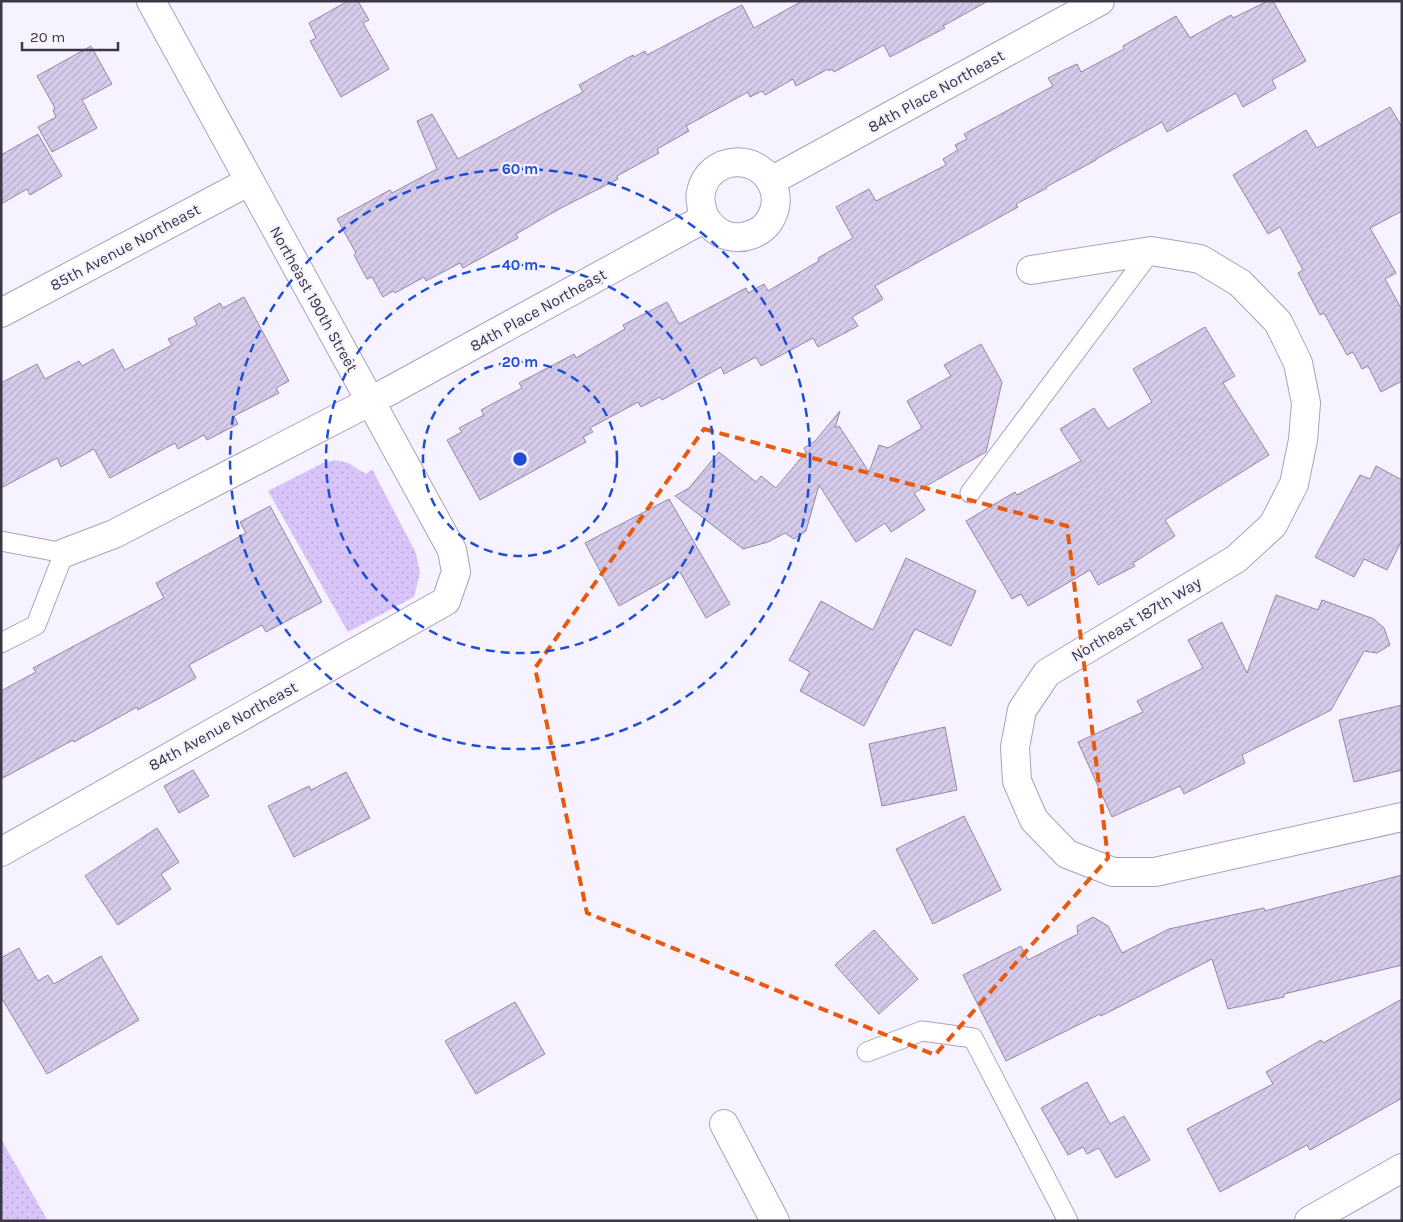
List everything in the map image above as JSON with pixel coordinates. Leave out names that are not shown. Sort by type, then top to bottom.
[{"type":"street","name":"Northeast 190th Street","points":[[151,1],[248,182],[452,550],[456,572],[446,601]]},
{"type":"street","name":"84th Place Northeast","points":[[771,181],[1100,1]]},
{"type":"street","points":[[739,162],[752,164],[763,171],[771,181],[775,194],[775,207],[771,219],[762,230],[750,236],[737,238],[724,235],[713,229],[705,218],[700,192],[705,180],[714,170],[726,164],[739,162]]},
{"type":"street","name":"85th Avenue Northeast","points":[[1,313],[248,182]]},
{"type":"street","name":"84th Place Northeast","points":[[64,553],[114,534],[371,401],[705,218]]},
{"type":"street","name":"Northeast 187th Way","points":[[1031,270],[1151,251],[1200,259],[1240,282],[1278,322],[1298,363],[1306,403],[1303,440],[1294,484],[1273,524],[1236,559],[1047,673],[1022,710],[1014,747],[1017,781],[1034,820],[1067,854],[1113,872],[1155,872],[1402,817]]},
{"type":"street","name":"84th Avenue Northeast","points":[[1,852],[446,601]]},
{"type":"street","points":[[724,1124],[775,1221]]},
{"type":"street","points":[[1309,1221],[1402,1168]]},
{"type":"lane","points":[[970,493],[1151,251]]},
{"type":"lane","points":[[1,540],[64,553],[36,624],[1,643]]},
{"type":"lane","points":[[867,1052],[922,1031],[973,1038],[1068,1221]]},
{"type":"highlighted area","points":[[704,429],[1067,526],[1108,858],[935,1055],[587,913],[535,668]]},
{"type":"shaded area","points":[[335,460],[348,463],[366,474],[372,469],[416,553],[420,573],[414,597],[348,632],[268,491],[323,463]]},
{"type":"shaded area","points":[[1,1139],[48,1221],[1,1221]]},
{"type":"building","points":[[348,1],[358,1],[369,20],[363,23],[389,69],[341,97],[310,41],[316,38],[309,23]]},
{"type":"building","points":[[802,1],[988,1],[943,26],[945,28],[890,57],[884,45],[834,72],[832,69],[829,71],[828,69],[796,86],[793,79],[765,95],[762,91],[750,97],[748,92],[686,126],[689,131],[657,149],[659,153],[617,176],[618,179],[559,209],[516,234],[518,238],[463,268],[460,263],[426,281],[424,277],[395,293],[393,291],[383,297],[372,277],[367,279],[354,255],[356,253],[337,219],[390,190],[392,193],[437,169],[417,121],[432,114],[458,159],[583,92],[579,85],[633,55],[634,57],[645,51],[647,55],[742,5],[754,28]]},
{"type":"building","points":[[1268,1],[1273,1],[1306,61],[1272,80],[1276,88],[1243,107],[1236,93],[1167,132],[1162,122],[1016,204],[1018,207],[875,286],[883,299],[852,317],[858,326],[818,347],[813,338],[761,366],[756,357],[724,374],[721,367],[662,400],[660,397],[641,407],[638,402],[590,428],[593,432],[583,437],[586,442],[480,500],[447,440],[462,432],[459,428],[484,415],[481,410],[522,388],[519,383],[574,354],[576,358],[625,329],[623,325],[667,302],[679,324],[746,288],[748,293],[764,284],[768,291],[819,261],[818,258],[853,238],[836,207],[869,189],[876,201],[946,165],[943,159],[958,150],[955,145],[967,139],[964,134],[1053,86],[1048,78],[1077,64],[1081,72],[1124,49],[1123,46],[1176,16],[1190,38],[1231,15],[1233,18]]},
{"type":"building","points":[[91,46],[112,84],[82,100],[97,128],[52,152],[38,127],[56,117],[53,110],[55,108],[37,76]]},
{"type":"building","points":[[1390,107],[1402,127],[1402,211],[1370,228],[1396,273],[1385,279],[1402,310],[1402,381],[1381,392],[1368,366],[1362,369],[1353,352],[1347,355],[1324,313],[1320,315],[1298,273],[1303,270],[1280,227],[1268,234],[1233,175],[1306,130],[1317,148]]},
{"type":"building","points":[[38,134],[62,176],[30,195],[27,189],[1,204],[1,155]]},
{"type":"building","points":[[244,297],[289,381],[276,388],[279,393],[234,416],[238,424],[207,440],[204,435],[178,449],[175,443],[110,478],[94,449],[61,467],[57,458],[1,488],[1,383],[37,364],[45,379],[79,361],[82,366],[113,349],[125,370],[172,345],[168,339],[197,325],[194,318],[220,303],[223,308]]},
{"type":"building","points":[[1205,327],[1235,376],[1223,383],[1269,455],[1165,520],[1175,536],[1133,563],[1135,566],[1098,585],[1090,570],[1028,606],[1021,594],[1012,599],[966,521],[1015,492],[1017,495],[1081,461],[1060,429],[1094,408],[1108,429],[1152,402],[1133,369]]},
{"type":"building","points":[[981,344],[1002,382],[986,452],[914,493],[925,510],[891,532],[885,523],[856,542],[819,485],[806,531],[794,539],[785,533],[768,542],[743,549],[675,496],[689,488],[719,452],[756,482],[761,476],[776,488],[806,452],[804,448],[815,441],[840,411],[835,428],[839,426],[869,472],[879,445],[888,448],[922,428],[907,401],[951,376],[944,365]]},
{"type":"building","points":[[1376,466],[1402,480],[1402,540],[1387,570],[1364,559],[1354,577],[1315,557],[1360,475],[1370,479]]},
{"type":"building","points":[[669,499],[730,604],[706,618],[680,572],[619,606],[585,543]]},
{"type":"building","points":[[270,506],[322,602],[266,632],[262,625],[189,665],[196,678],[138,710],[137,707],[1,779],[1,691],[36,672],[33,668],[164,598],[156,583],[246,533],[240,522]]},
{"type":"building","points":[[906,558],[976,591],[951,646],[915,629],[864,726],[800,691],[810,672],[789,660],[821,601],[873,630]]},
{"type":"building","points":[[1276,595],[1318,610],[1322,600],[1374,619],[1384,628],[1390,645],[1377,653],[1364,651],[1331,710],[1242,755],[1245,763],[1184,794],[1180,786],[1112,817],[1078,742],[1143,712],[1137,701],[1203,668],[1188,640],[1222,622],[1247,673]]},
{"type":"building","points":[[1402,705],[1402,770],[1354,782],[1339,720]]},
{"type":"building","points":[[945,727],[957,790],[882,806],[869,744]]},
{"type":"building","points":[[193,770],[209,796],[179,813],[164,786]]},
{"type":"building","points":[[346,772],[370,818],[294,857],[268,806],[309,786],[311,790]]},
{"type":"building","points":[[964,816],[1001,890],[933,924],[896,849]]},
{"type":"building","points":[[157,828],[179,862],[161,874],[171,889],[118,925],[85,876]]},
{"type":"building","points":[[1402,875],[1402,965],[1284,994],[1284,997],[1228,1009],[1212,959],[1101,1016],[1100,1014],[1006,1061],[963,975],[1021,946],[1028,960],[1078,934],[1077,926],[1093,917],[1108,926],[1122,953],[1169,929],[1264,908],[1265,911]]},
{"type":"building","points":[[874,930],[918,979],[879,1014],[835,965]]},
{"type":"building","points":[[19,948],[38,981],[48,975],[54,984],[101,956],[139,1020],[47,1074],[1,997],[1,958]]},
{"type":"building","points":[[1402,999],[1402,1098],[1310,1150],[1307,1145],[1220,1192],[1187,1129],[1273,1084],[1266,1072],[1321,1040],[1323,1043]]},
{"type":"building","points":[[515,1002],[545,1054],[476,1094],[445,1041]]},
{"type":"building","points":[[1087,1082],[1110,1124],[1124,1116],[1150,1160],[1116,1178],[1099,1148],[1087,1154],[1083,1147],[1068,1155],[1041,1108]]}]
